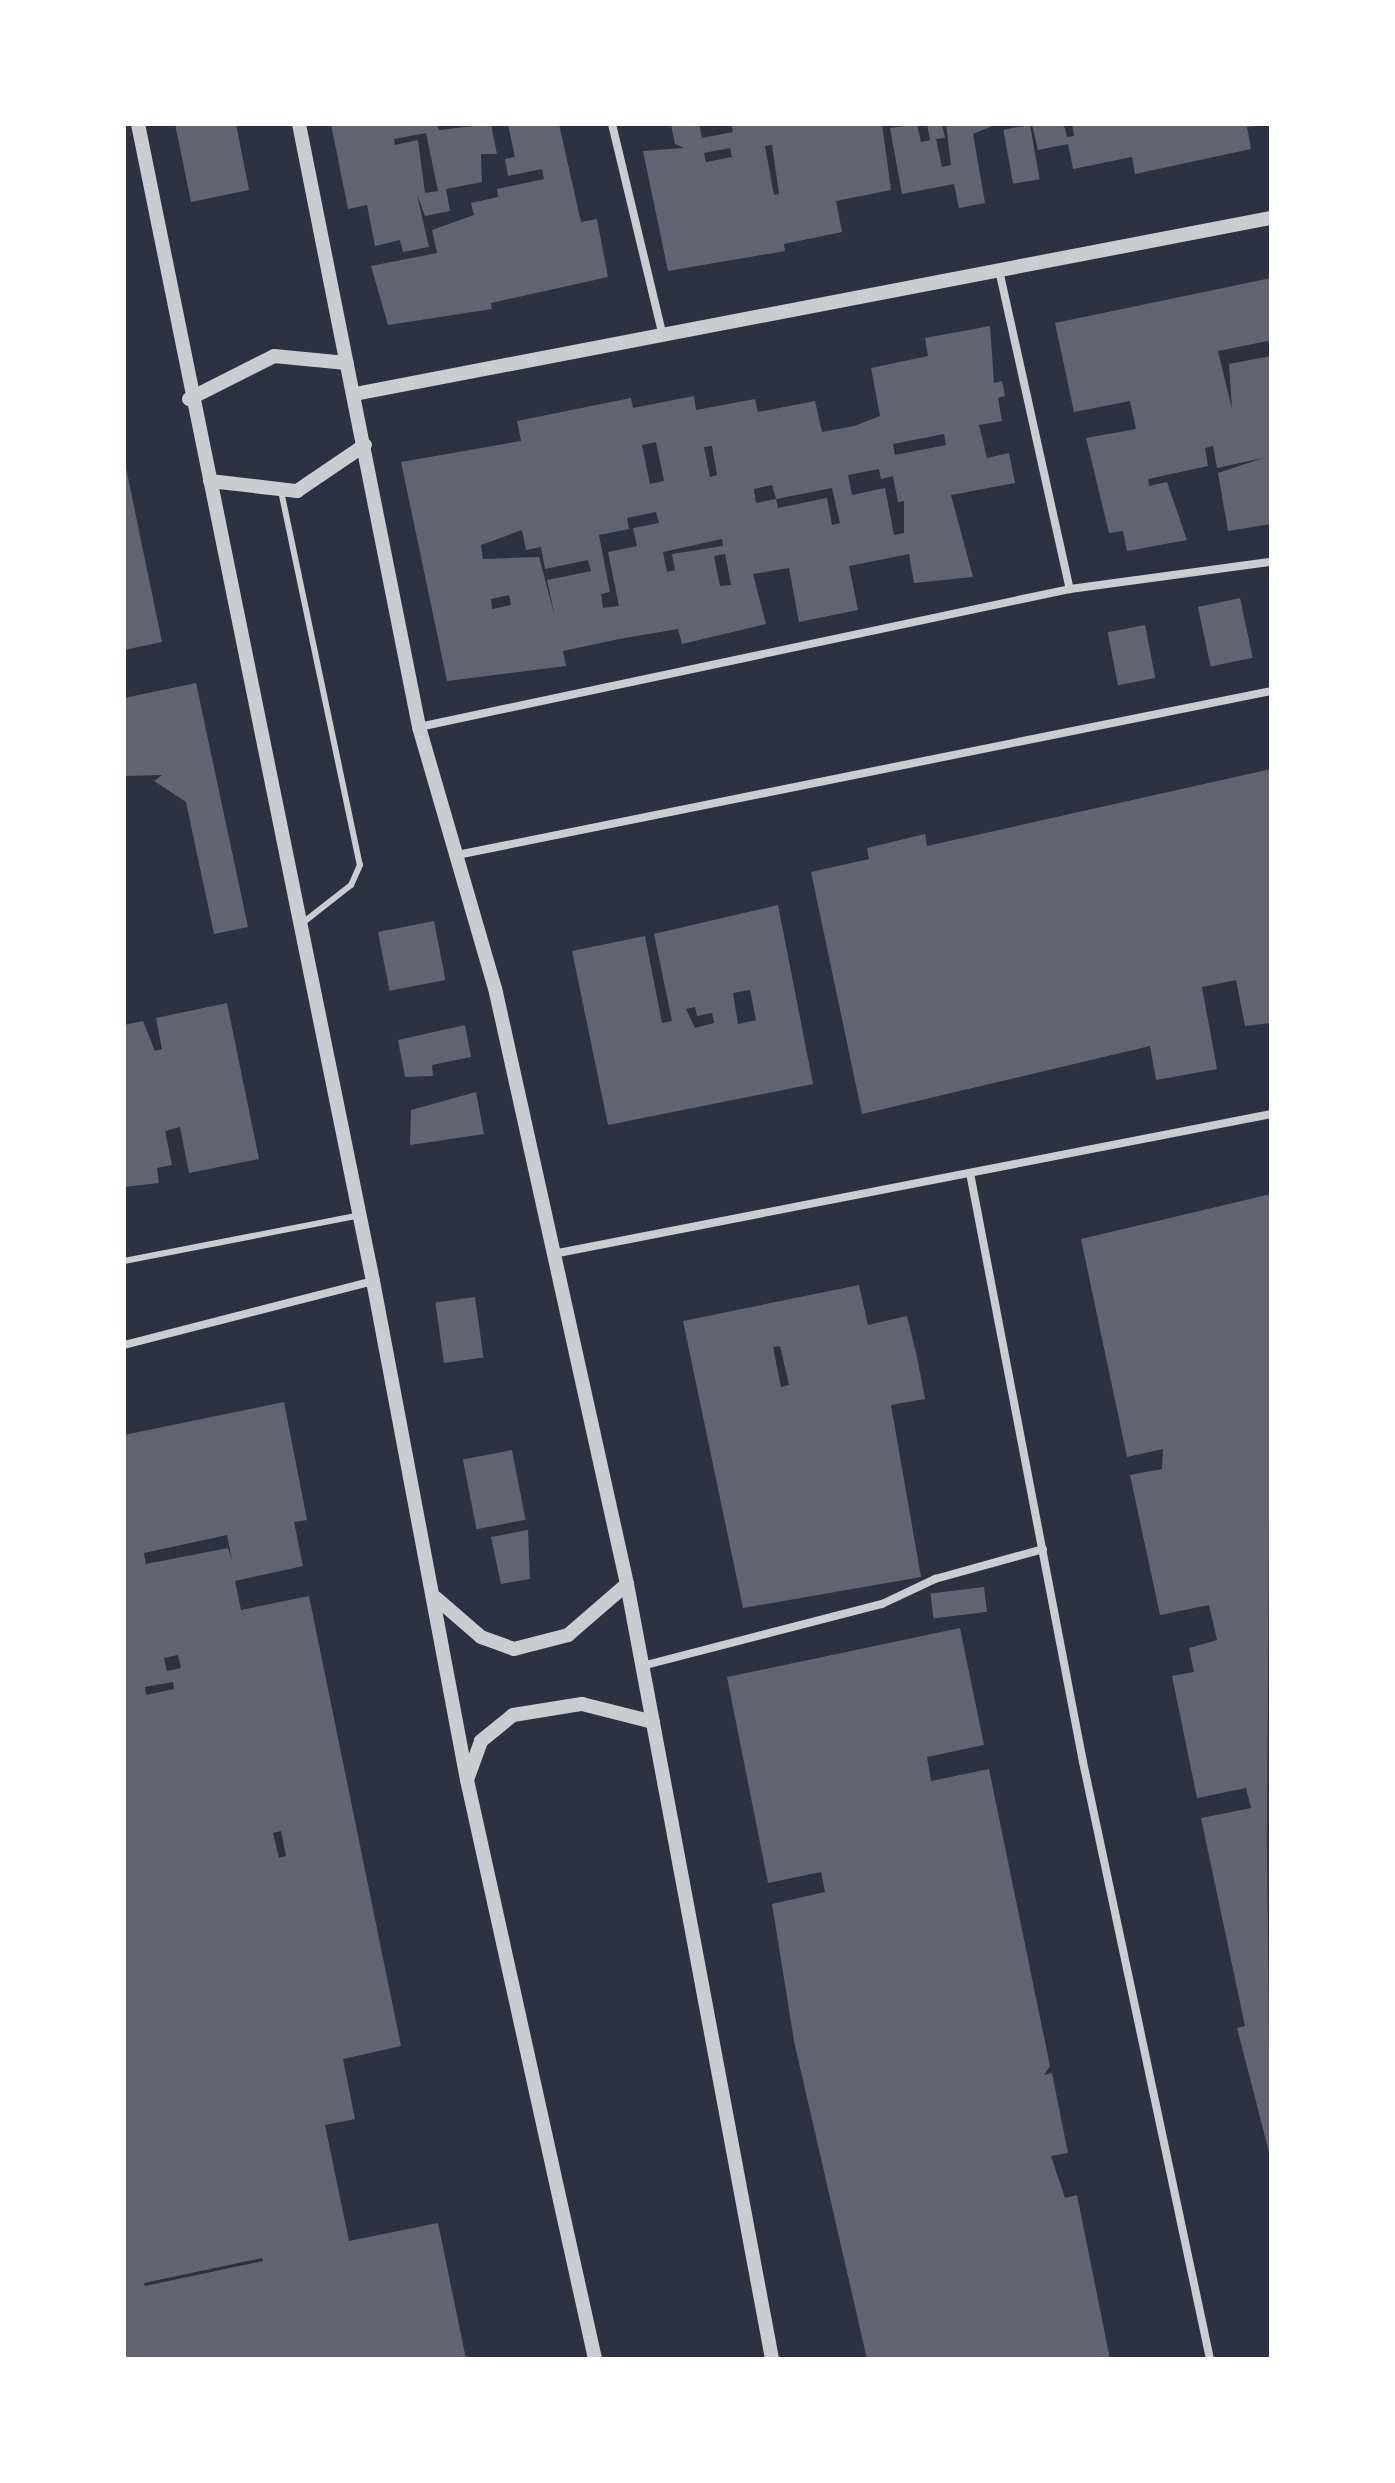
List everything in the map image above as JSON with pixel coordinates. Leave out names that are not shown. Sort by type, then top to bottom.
[{"type":"street","points":[[138,124],[189,399],[210,481],[360,1215],[436,1598],[467,1780],[595,2359]]},
{"type":"street","points":[[299,124],[419,727],[495,988],[627,1584],[772,2359]]},
{"type":"street","points":[[612,124],[662,333]]},
{"type":"street","points":[[355,394],[998,268],[1271,218]]},
{"type":"street","points":[[998,268],[1070,589]]},
{"type":"street","points":[[189,399],[274,356],[347,363]]},
{"type":"street","points":[[210,481],[281,491],[323,479],[365,445]]},
{"type":"street","points":[[419,727],[1070,589],[1271,562]]},
{"type":"street","points":[[457,855],[1271,691]]},
{"type":"street","points":[[553,1254],[1271,1114]]},
{"type":"street","points":[[970,1173],[1043,1549],[1210,2359]]},
{"type":"street","points":[[124,1345],[373,1281]]},
{"type":"street","points":[[642,1666],[882,1604],[935,1579],[1043,1549]]},
{"type":"street","points":[[436,1598],[481,1637],[514,1649],[568,1635],[627,1584]]},
{"type":"street","points":[[467,1780],[481,1741],[513,1715],[582,1704],[653,1722]]},
{"type":"lane","points":[[281,491],[360,865],[351,885],[301,924]]},
{"type":"lane","points":[[124,1261],[360,1215]]},
{"type":"building","points":[[175,124],[236,124],[249,190],[191,202]]},
{"type":"building","points":[[331,124],[437,124],[439,130],[491,124],[497,154],[481,154],[482,182],[446,189],[450,211],[425,216],[417,195],[429,247],[403,252],[400,240],[375,246],[367,205],[348,209]],"holes":[[[426,133],[438,191],[425,193],[418,140],[395,145],[394,139]]]},
{"type":"building","points":[[559,124],[581,222],[597,219],[608,277],[491,303],[492,309],[388,325],[371,266],[437,253],[432,230],[474,215],[471,203],[498,197],[497,189],[544,179],[542,169],[508,176],[505,159],[515,157],[508,125]]},
{"type":"building","points":[[671,124],[699,124],[702,138],[733,132],[731,124],[882,124],[891,190],[836,201],[842,232],[784,244],[785,251],[668,271],[643,151],[684,148],[675,144]],"holes":[[[772,145],[779,194],[774,195],[765,146]],[[730,148],[732,157],[706,162],[704,153]]]},
{"type":"building","points":[[917,124],[921,142],[930,140],[927,124],[942,124],[945,138],[936,139],[942,167],[951,165],[946,124],[997,124],[973,134],[985,203],[959,208],[954,184],[902,194],[890,128]]},
{"type":"building","points":[[1032,124],[1064,124],[1067,137],[1074,136],[1072,124],[1256,126],[1247,127],[1251,149],[1135,174],[1132,157],[1073,169],[1068,144],[1038,150]]},
{"type":"building","points":[[1030,125],[1040,179],[1013,184],[1003,130]]},
{"type":"building","points":[[1271,278],[1271,348],[1268,341],[1218,351],[1232,409],[1229,364],[1271,356],[1271,524],[1228,531],[1218,473],[1263,458],[1217,468],[1213,446],[1205,448],[1208,466],[1148,479],[1149,486],[1167,482],[1187,540],[1127,551],[1123,531],[1109,533],[1086,438],[1136,429],[1130,401],[1074,412],[1055,323]]},
{"type":"building","points":[[990,326],[994,383],[1002,381],[1005,396],[998,398],[1002,421],[979,425],[987,458],[1009,453],[1015,483],[951,495],[973,577],[914,583],[909,554],[849,566],[858,610],[799,622],[789,568],[753,574],[766,624],[682,644],[678,629],[619,639],[563,651],[566,666],[447,681],[401,462],[521,441],[517,421],[631,398],[633,408],[694,396],[696,410],[755,399],[758,412],[815,401],[822,432],[854,426],[880,416],[871,368],[928,356],[925,338]],"holes":[[[944,434],[946,445],[895,455],[893,444]],[[656,442],[664,481],[650,484],[642,445]],[[712,446],[717,475],[710,477],[704,447]],[[879,469],[881,479],[893,476],[898,502],[904,501],[904,533],[894,535],[885,488],[852,495],[848,475]],[[772,485],[776,499],[756,503],[754,489]],[[832,488],[840,523],[832,525],[827,498],[778,508],[776,499]],[[656,512],[659,523],[633,528],[637,546],[608,552],[619,606],[603,608],[601,594],[610,592],[599,535],[629,529],[627,518]],[[522,530],[526,550],[541,547],[545,569],[588,560],[591,571],[547,580],[555,617],[539,557],[483,559],[481,545]],[[722,539],[723,546],[672,554],[675,570],[667,572],[663,552]],[[725,554],[731,585],[720,586],[714,556]],[[509,595],[511,605],[492,609],[491,599]]]},
{"type":"building","points":[[124,458],[162,642],[124,650]]},
{"type":"building","points":[[1240,598],[1253,658],[1211,667],[1198,607]]},
{"type":"building","points":[[1145,625],[1155,678],[1118,685],[1108,632]]},
{"type":"building","points":[[196,683],[248,927],[214,934],[186,802],[154,781],[162,775],[124,776],[124,698]]},
{"type":"building","points":[[1271,769],[1271,1023],[1245,1026],[1236,980],[1202,987],[1217,1069],[1156,1080],[1150,1046],[862,1114],[811,872],[869,859],[867,848],[925,834],[927,846]]},
{"type":"building","points":[[778,905],[813,1084],[608,1125],[572,951],[645,936],[662,1023],[672,1021],[654,934]],"holes":[[[750,990],[756,1020],[738,1024],[733,993]],[[695,1007],[697,1016],[712,1013],[714,1023],[695,1028],[686,1009]]]},
{"type":"building","points":[[434,921],[445,980],[389,991],[378,932]]},
{"type":"building","points":[[227,1003],[259,1159],[189,1173],[180,1127],[165,1131],[172,1165],[157,1168],[159,1183],[124,1187],[124,1025],[143,1021],[155,1051],[162,1049],[156,1018]]},
{"type":"building","points":[[465,1025],[471,1057],[432,1065],[433,1076],[405,1077],[398,1040]]},
{"type":"building","points":[[476,1092],[484,1134],[410,1145],[411,1110]]},
{"type":"building","points":[[1271,1194],[1267,1839],[1270,2156],[1237,2028],[1245,2026],[1201,1818],[1251,1808],[1246,1788],[1197,1798],[1172,1676],[1194,1672],[1189,1648],[1217,1640],[1209,1605],[1160,1615],[1130,1475],[1162,1469],[1163,1449],[1127,1457],[1081,1239]]},
{"type":"building","points":[[859,1285],[868,1325],[907,1316],[925,1399],[891,1405],[921,1577],[743,1608],[683,1321]],"holes":[[[780,1346],[789,1385],[781,1387],[773,1347]]]},
{"type":"building","points":[[475,1297],[483,1357],[444,1363],[435,1303]]},
{"type":"building","points":[[284,1402],[307,1520],[294,1522],[303,1566],[235,1581],[241,1610],[309,1596],[401,2046],[343,2059],[355,2119],[325,2125],[349,2241],[438,2223],[466,2359],[124,2359],[124,1435]],"holes":[[[227,1535],[232,1560],[228,1548],[146,1564],[144,1553]],[[178,1655],[181,1668],[167,1671],[164,1658]],[[173,1682],[174,1689],[146,1695],[145,1687]],[[281,1831],[286,1856],[279,1858],[273,1833]],[[262,2258],[263,2261],[145,2286],[144,2283]]]},
{"type":"building","points":[[512,1450],[526,1520],[476,1529],[463,1460]]},
{"type":"building","points":[[528,1530],[530,1579],[501,1584],[491,1537]]},
{"type":"building","points":[[984,1587],[987,1612],[933,1618],[930,1594]]},
{"type":"building","points":[[960,1628],[984,1745],[927,1757],[931,1781],[989,1769],[1050,2066],[1044,2075],[1052,2073],[1068,2153],[1051,2156],[1065,2198],[1077,2195],[1110,2359],[867,2359],[794,2041],[772,1904],[825,1892],[821,1872],[768,1883],[727,1677]]}]
